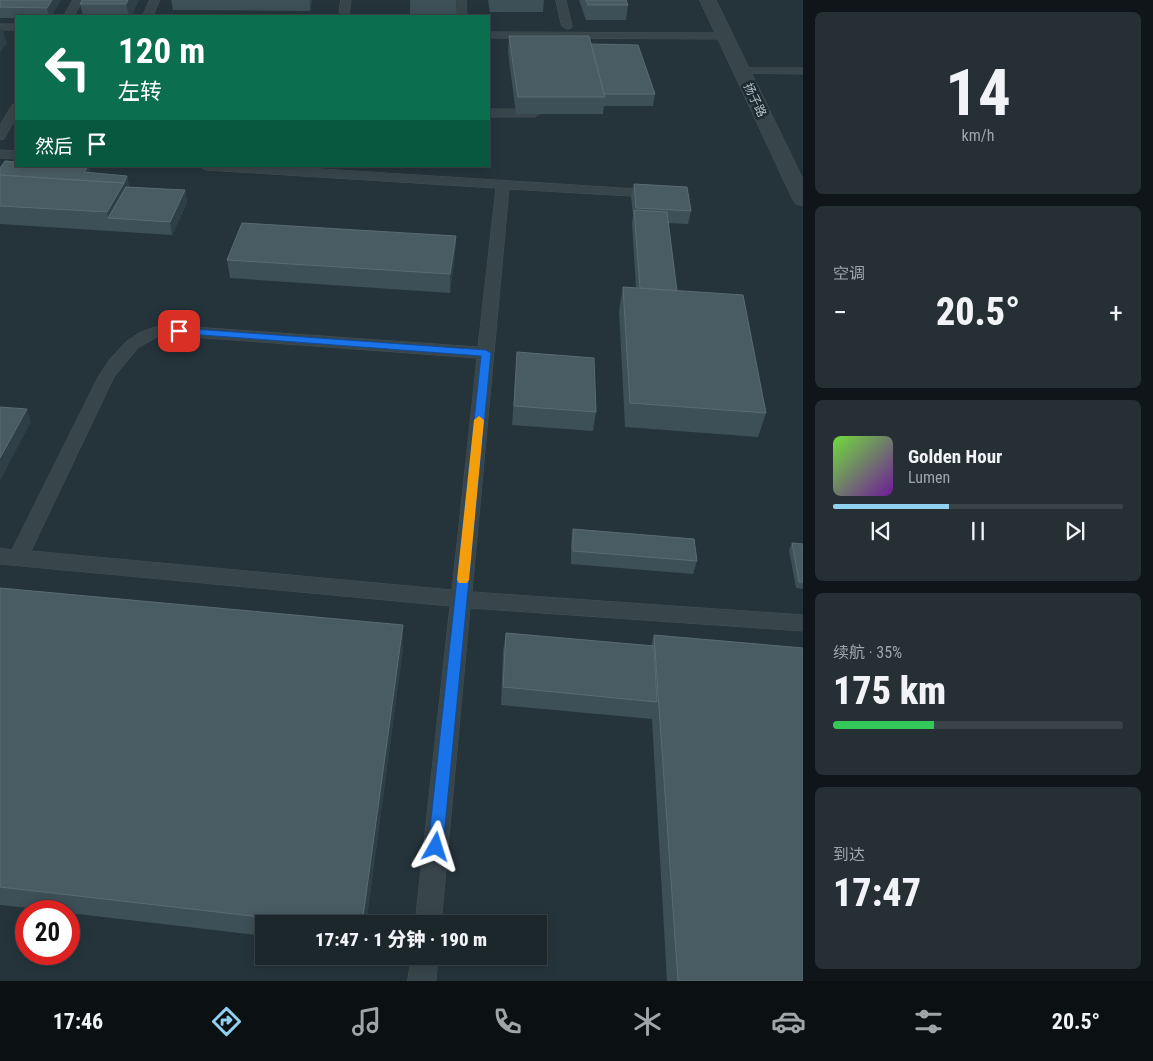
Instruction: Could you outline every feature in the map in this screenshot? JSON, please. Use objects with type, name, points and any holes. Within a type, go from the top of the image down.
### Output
[{"type":"street","name":"扬子路","points":[[708,0],[803,200]]},
{"type":"lane","points":[[70,15],[78,0]]},
{"type":"lane","points":[[148,15],[155,0]]},
{"type":"lane","points":[[344,15],[346,0]]},
{"type":"lane","points":[[461,0],[462,15]]},
{"type":"lane","points":[[561,0],[567,26]]},
{"type":"lane","points":[[0,27],[15,27]]},
{"type":"lane","points":[[490,35],[725,36]]},
{"type":"lane","points":[[742,71],[803,71]]},
{"type":"lane","points":[[0,136],[15,110]]},
{"type":"lane","points":[[490,114],[535,113]]},
{"type":"lane","points":[[0,154],[15,155]]},
{"type":"lane","points":[[222,167],[648,192]]},
{"type":"lane","points":[[429,915],[503,184]]},
{"type":"lane","points":[[486,353],[179,331],[155,332],[134,343],[117,360],[9,557],[461,599],[803,623]]},
{"type":"lane","points":[[422,981],[424,965]]},
{"type":"building","points":[[0,0],[52,0],[47,8],[0,7]]},
{"type":"building","points":[[82,0],[128,0],[126,4],[80,4]]},
{"type":"building","points":[[586,0],[626,0],[628,5],[588,5]]},
{"type":"building","points":[[509,36],[589,36],[605,97],[518,97]]},
{"type":"building","points":[[591,44],[638,45],[655,94],[604,94]]},
{"type":"building","points":[[5,161],[15,162],[15,167],[87,167],[84,172],[127,176],[124,183],[0,175],[0,168]]},
{"type":"building","points":[[0,175],[124,183],[107,212],[0,206]]},
{"type":"building","points":[[634,184],[687,187],[691,211],[636,208]]},
{"type":"building","points":[[126,187],[185,190],[170,222],[108,218]]},
{"type":"building","points":[[634,210],[667,212],[677,291],[640,288]]},
{"type":"building","points":[[242,223],[456,236],[450,274],[227,260]]},
{"type":"building","points":[[623,287],[743,295],[766,413],[630,403]]},
{"type":"building","points":[[517,352],[594,358],[596,412],[514,406]]},
{"type":"building","points":[[0,407],[27,409],[0,458]]},
{"type":"building","points":[[573,529],[694,539],[697,561],[573,551]]},
{"type":"building","points":[[792,543],[803,544],[803,582],[799,582]]},
{"type":"building","points":[[0,588],[403,625],[363,915],[255,916],[0,887]]},
{"type":"building","points":[[506,633],[654,646],[657,702],[503,687]]},
{"type":"building","points":[[654,635],[803,648],[803,981],[678,981]]},
{"type":"slow traffic","points":[[463,580],[479,420]]},
{"type":"route","points":[[179,331],[486,353],[436,847]]}]
